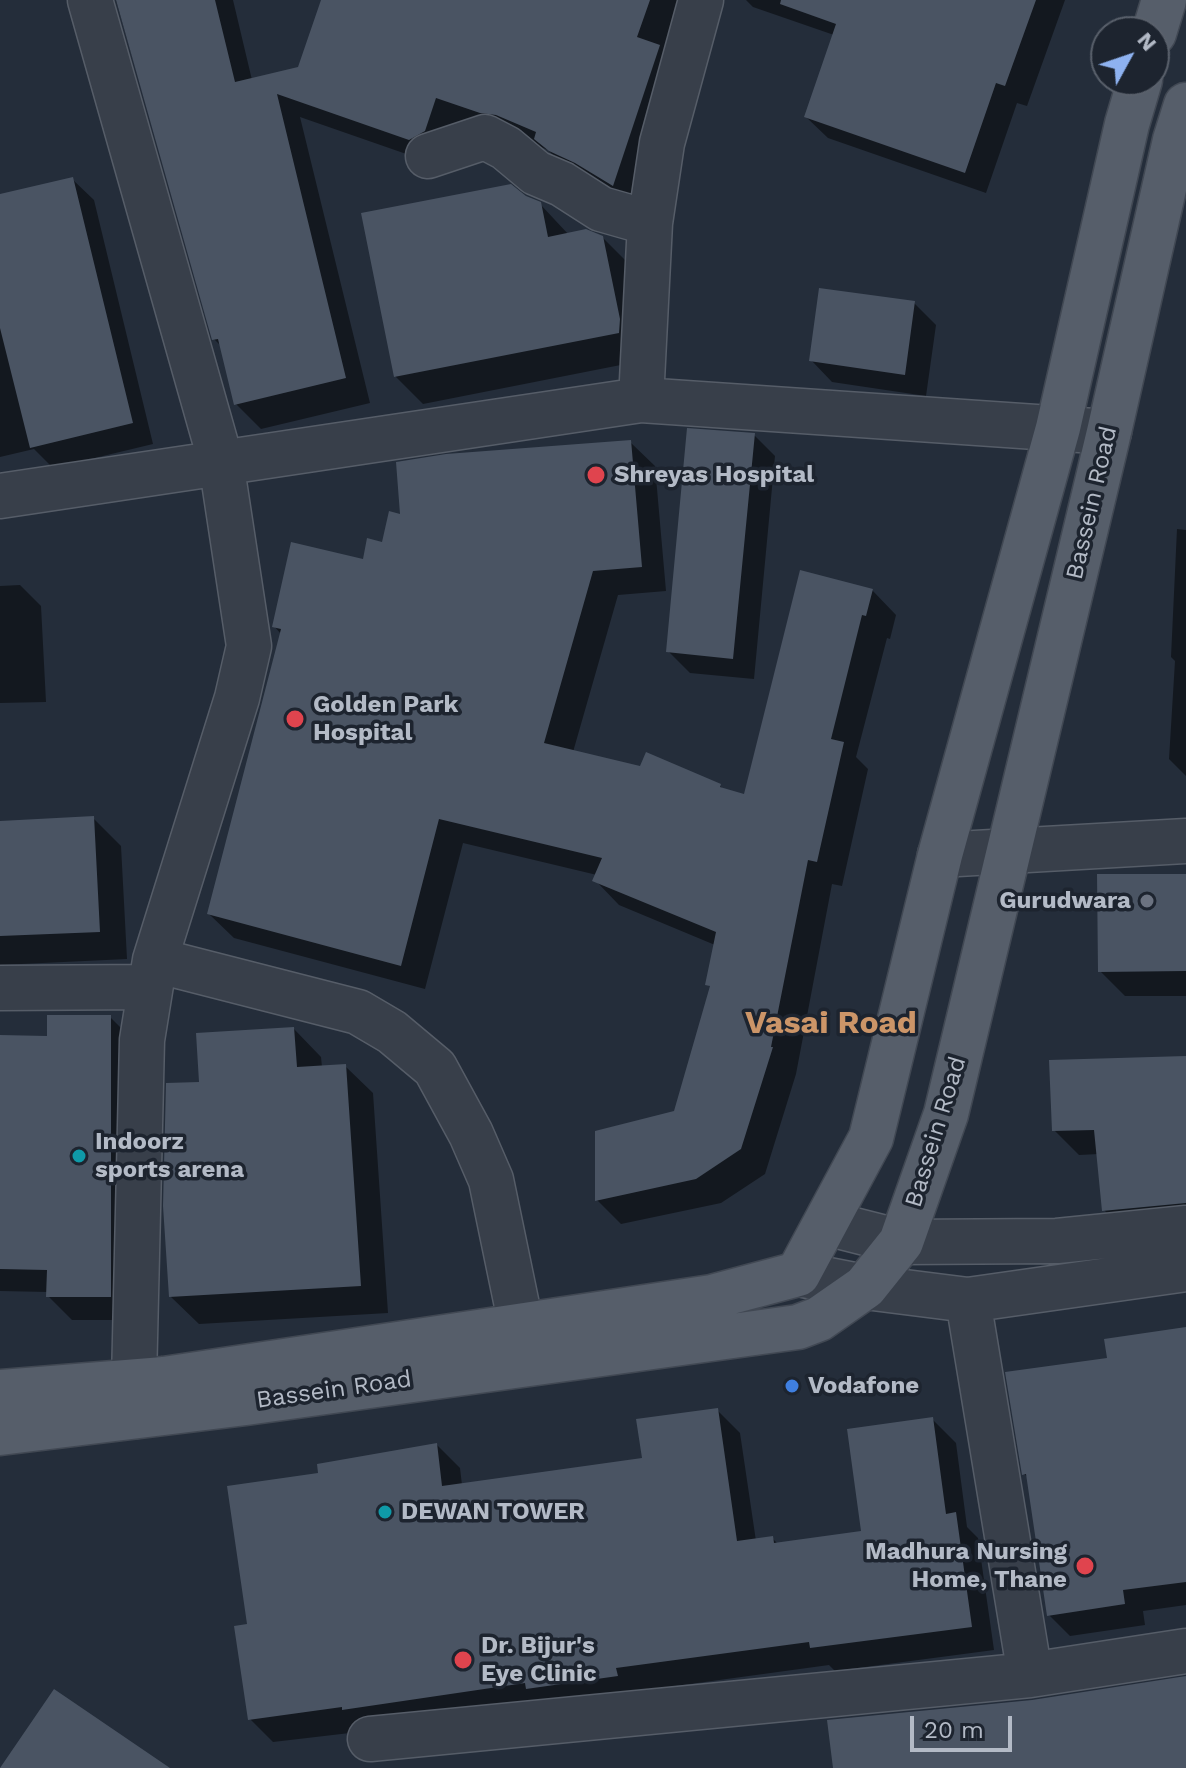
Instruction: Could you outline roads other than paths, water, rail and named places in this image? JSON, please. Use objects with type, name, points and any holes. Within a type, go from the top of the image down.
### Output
[{"type":"main road","name":"Bassein Road","points":[[0,1392],[135,1398],[164,1379],[712,1297],[798,1274],[871,1138],[940,855],[1058,428],[1135,96]]},
{"type":"main road","name":"Bassein Road","points":[[0,1433],[135,1398],[798,1327],[819,1319],[865,1287],[901,1242],[946,1114],[1182,129]]},
{"type":"street","points":[[90,0],[221,462],[249,646],[237,698],[153,974],[142,1040],[135,1398]]},
{"type":"street","points":[[641,400],[650,223],[662,143],[701,0]]},
{"type":"street","points":[[1127,124],[1182,129]]},
{"type":"street","points":[[428,156],[485,137],[506,148],[536,173],[562,184],[601,209],[650,223]]},
{"type":"street","points":[[0,496],[641,400],[1109,432]]},
{"type":"street","points":[[940,855],[1186,841]]},
{"type":"street","points":[[0,988],[153,974],[358,1012],[392,1032],[435,1068],[471,1134],[491,1180],[521,1325]]},
{"type":"street","points":[[826,1223],[901,1242],[1057,1241],[1186,1228]]},
{"type":"street","points":[[798,1274],[865,1287],[968,1300],[1186,1269]]},
{"type":"street","points":[[968,1300],[1030,1675]]},
{"type":"street","points":[[370,1739],[1030,1675],[1186,1651]]},
{"type":"place","name":"Shreyas Hospital","points":[[596,475]]},
{"type":"place","name":"Golden Park Hospital","points":[[295,719]]},
{"type":"place","name":"Gurudwara","points":[[1147,901]]},
{"type":"place","name":"Indoorz sports arena","points":[[79,1156]]},
{"type":"place","name":"Vodafone","points":[[792,1386]]},
{"type":"place","name":"DEWAN TOWER","points":[[385,1512]]},
{"type":"place","name":"Madhura Nursing Home, Thane","points":[[1085,1566]]},
{"type":"place","name":"Dr. Bijur's Eye Clinic","points":[[463,1660]]},
{"type":"district","name":"Vasai Road","points":[[831,1024]]}]
